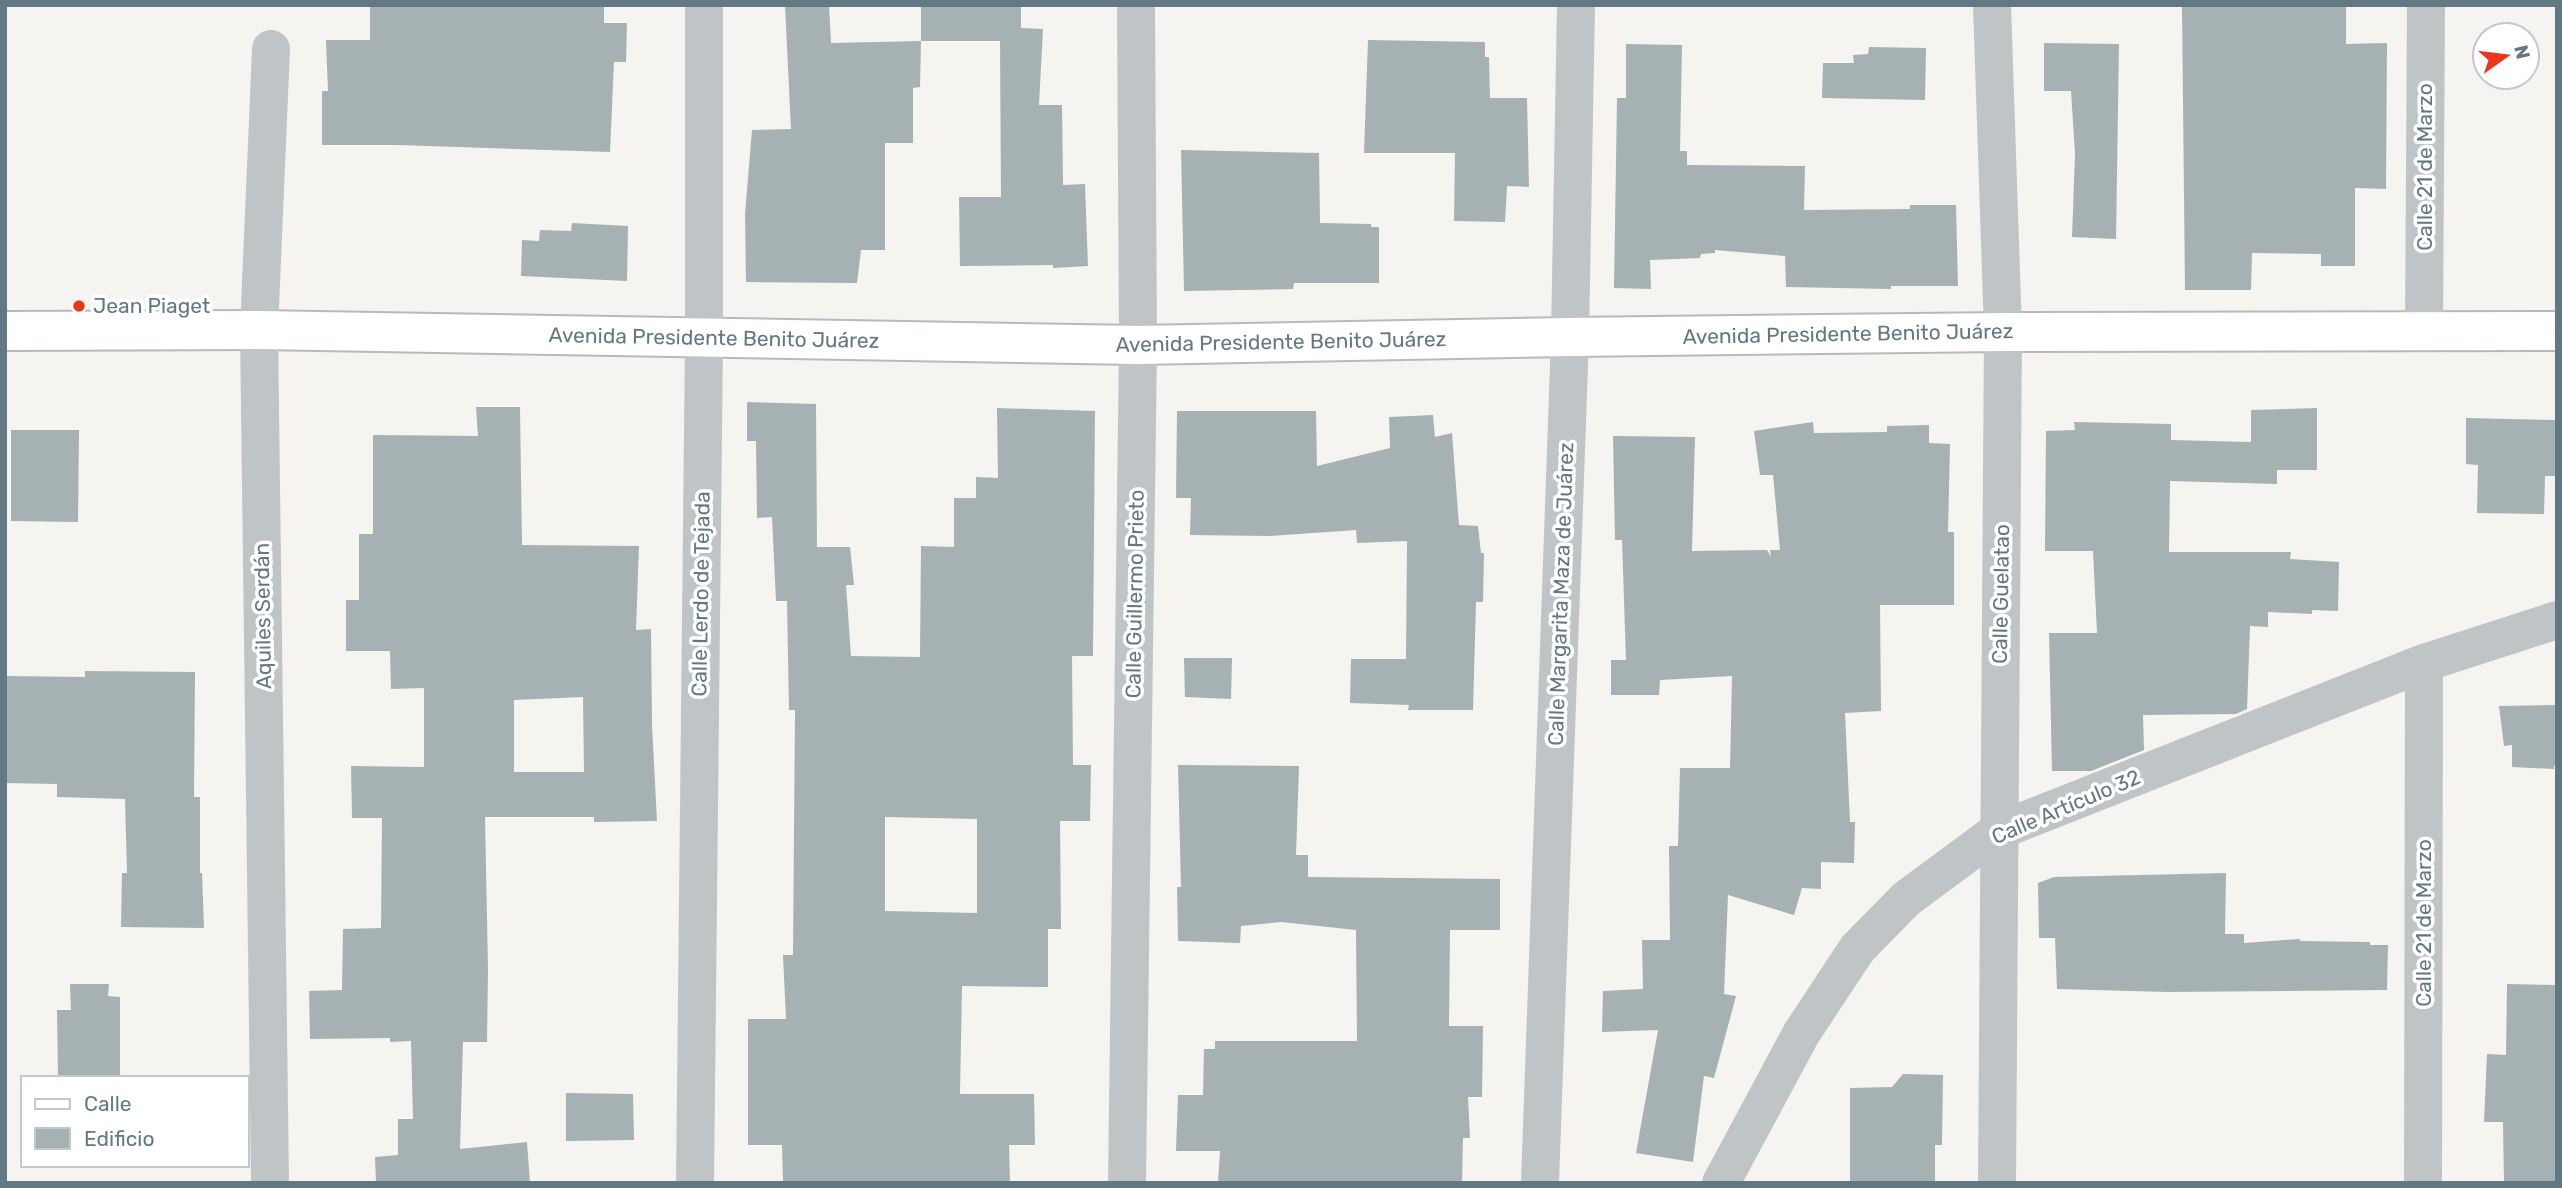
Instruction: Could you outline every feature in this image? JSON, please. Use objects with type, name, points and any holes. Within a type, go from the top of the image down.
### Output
[{"type":"street","name":"Calle Lerdo de Tejada","points":[[695,1183],[704,338],[704,5]]},
{"type":"street","name":"Calle Guillermo Prieto","points":[[1127,1183],[1138,345],[1136,5]]},
{"type":"street","name":"Calle Margarita Maza de Juárez","points":[[1540,1183],[1570,337],[1576,5]]},
{"type":"street","name":"Calle Guelatao","points":[[1992,5],[2003,332],[1997,1183]]},
{"type":"street","name":"Calle 21 de Marzo","points":[[2424,330],[2426,5]]},
{"type":"street","name":"Aquiles Serdán","points":[[270,1183],[259,330],[271,49]]},
{"type":"street","name":"Avenida Presidente Benito Juárez","points":[[5,331],[259,330],[1138,345],[2003,332],[2557,331]]},
{"type":"street","name":"Calle Artículo 32","points":[[1721,1183],[1801,1034],[1857,949],[1906,899],[1998,831],[2424,663],[2557,620]]},
{"type":"street","name":"Calle 21 de Marzo","points":[[2423,1183],[2424,663]]},
{"type":"building","points":[[370,5],[604,7],[604,23],[627,23],[626,62],[614,62],[610,152],[322,145],[322,91],[328,91],[326,40],[370,40]]},
{"type":"building","points":[[785,5],[829,5],[831,43],[921,41],[920,87],[913,88],[913,143],[885,143],[885,250],[861,250],[857,283],[746,282],[745,214],[752,130],[791,129]]},
{"type":"building","points":[[921,5],[1021,5],[1021,28],[1043,29],[1039,105],[1062,105],[1063,185],[1085,184],[1088,266],[960,266],[959,197],[1001,197],[1000,41],[921,41]]},
{"type":"building","points":[[2182,5],[2346,5],[2346,44],[2387,43],[2386,189],[2355,188],[2355,266],[2321,266],[2321,254],[2252,253],[2251,290],[2185,290]]},
{"type":"building","points":[[1368,40],[1485,42],[1485,57],[1489,57],[1490,98],[1527,98],[1529,187],[1507,186],[1505,222],[1454,221],[1455,153],[1364,153]]},
{"type":"building","points":[[2044,43],[2119,44],[2116,239],[2072,237],[2075,154],[2071,91],[2044,91]]},
{"type":"building","points":[[1626,44],[1682,45],[1680,151],[1687,151],[1687,165],[1805,166],[1804,210],[1910,209],[1910,205],[1956,205],[1958,286],[1891,286],[1891,289],[1786,287],[1785,256],[1715,250],[1715,253],[1701,254],[1700,258],[1650,260],[1651,289],[1614,288],[1617,98],[1626,98]]},
{"type":"building","points":[[1869,47],[1926,48],[1925,100],[1822,98],[1823,63],[1854,63],[1853,55],[1868,54]]},
{"type":"building","points":[[1181,150],[1319,153],[1320,223],[1371,224],[1371,227],[1379,227],[1379,283],[1294,283],[1293,289],[1184,291]]},
{"type":"building","points":[[572,223],[628,226],[627,281],[521,276],[522,240],[539,241],[540,230],[571,231]]},
{"type":"building","points":[[747,402],[816,404],[817,547],[850,547],[854,585],[846,585],[851,656],[920,657],[921,546],[954,547],[954,498],[976,498],[976,477],[998,478],[997,408],[1095,411],[1093,656],[1072,656],[1073,765],[1091,765],[1090,821],[1060,821],[1061,929],[1048,929],[1048,987],[962,986],[960,1094],[1034,1094],[1035,1145],[1009,1145],[1010,1183],[783,1183],[782,1145],[748,1145],[748,1019],[786,1019],[783,955],[793,955],[795,710],[789,710],[787,601],[776,601],[772,517],[757,518],[756,441],[747,441]],"holes":[[[885,817],[977,819],[977,913],[885,911]]]},
{"type":"building","points":[[476,407],[520,407],[522,545],[639,546],[636,630],[651,629],[657,821],[594,822],[594,817],[485,817],[487,1042],[463,1042],[460,1149],[527,1142],[530,1183],[376,1183],[375,1157],[398,1155],[398,1119],[413,1119],[411,1041],[390,1042],[390,1038],[310,1039],[309,991],[342,990],[343,929],[381,928],[382,818],[352,818],[351,766],[424,767],[424,688],[391,689],[390,651],[346,651],[346,600],[359,600],[359,534],[373,534],[373,435],[478,436]],"holes":[[[583,697],[584,772],[514,772],[514,700]]]},
{"type":"building","points":[[2317,408],[2317,470],[2277,470],[2277,484],[2170,481],[2169,552],[2291,552],[2290,559],[2339,562],[2338,611],[2312,610],[2312,614],[2268,612],[2268,627],[2250,626],[2247,709],[2236,714],[2143,715],[2144,750],[2091,771],[2052,771],[2049,633],[2097,633],[2093,551],[2045,551],[2046,431],[2075,430],[2074,422],[2171,424],[2171,440],[2251,442],[2251,410]]},
{"type":"building","points":[[1177,411],[1316,411],[1317,466],[1390,448],[1389,417],[1433,415],[1435,437],[1452,433],[1459,525],[1478,526],[1481,553],[1484,553],[1483,602],[1476,602],[1473,710],[1408,710],[1409,705],[1350,703],[1351,659],[1406,659],[1407,541],[1357,543],[1356,530],[1269,536],[1190,535],[1191,498],[1176,498]]},
{"type":"building","points":[[2466,418],[2557,420],[2557,476],[2545,476],[2544,514],[2477,513],[2478,465],[2466,464]]},
{"type":"building","points":[[1813,422],[1814,433],[1887,432],[1887,426],[1929,425],[1929,443],[1950,444],[1948,532],[1954,532],[1954,605],[1880,605],[1881,711],[1845,713],[1850,822],[1855,822],[1854,863],[1821,862],[1821,889],[1802,888],[1794,915],[1728,895],[1724,994],[1736,996],[1714,1078],[1704,1076],[1693,1162],[1636,1153],[1658,1030],[1602,1032],[1603,991],[1643,989],[1642,940],[1670,940],[1669,846],[1678,846],[1680,768],[1730,768],[1732,676],[1660,680],[1659,695],[1611,695],[1611,660],[1626,660],[1622,540],[1615,540],[1613,436],[1695,437],[1692,551],[1767,550],[1771,557],[1770,550],[1780,550],[1773,475],[1760,475],[1754,431]]},
{"type":"building","points":[[11,430],[79,430],[78,522],[11,521]]},
{"type":"building","points":[[1184,658],[1232,658],[1231,699],[1185,697]]},
{"type":"building","points":[[85,671],[195,672],[194,797],[200,797],[200,873],[204,928],[121,927],[122,873],[127,873],[125,799],[57,797],[57,784],[5,783],[5,676],[85,677]]},
{"type":"building","points":[[2557,705],[2557,766],[2554,766],[2554,769],[2512,767],[2512,745],[2504,746],[2499,706]]},
{"type":"building","points":[[1178,765],[1299,766],[1296,855],[1308,855],[1308,877],[1500,879],[1500,930],[1450,930],[1449,1026],[1483,1026],[1482,1097],[1468,1097],[1470,1138],[1463,1138],[1462,1183],[1218,1183],[1220,1151],[1176,1151],[1178,1095],[1203,1095],[1204,1049],[1215,1049],[1215,1041],[1357,1041],[1356,930],[1281,922],[1241,926],[1240,943],[1178,941],[1177,887],[1181,887]]},
{"type":"building","points":[[2226,873],[2225,934],[2244,934],[2244,943],[2300,939],[2388,945],[2387,990],[2168,992],[2057,989],[2055,938],[2039,938],[2038,883],[2054,877]]},
{"type":"building","points":[[70,984],[109,984],[108,996],[120,997],[120,1076],[58,1076],[57,1010],[71,1010]]},
{"type":"building","points":[[2507,984],[2557,985],[2557,1183],[2504,1183],[2503,1122],[2484,1122],[2487,1054],[2506,1055]]},
{"type":"building","points":[[1903,1074],[1943,1075],[1942,1145],[1935,1145],[1935,1183],[1850,1183],[1850,1088],[1892,1087]]},
{"type":"building","points":[[566,1093],[633,1094],[634,1140],[566,1141]]},
{"type":"place","name":"Jean Piaget","points":[[79,306]]}]
